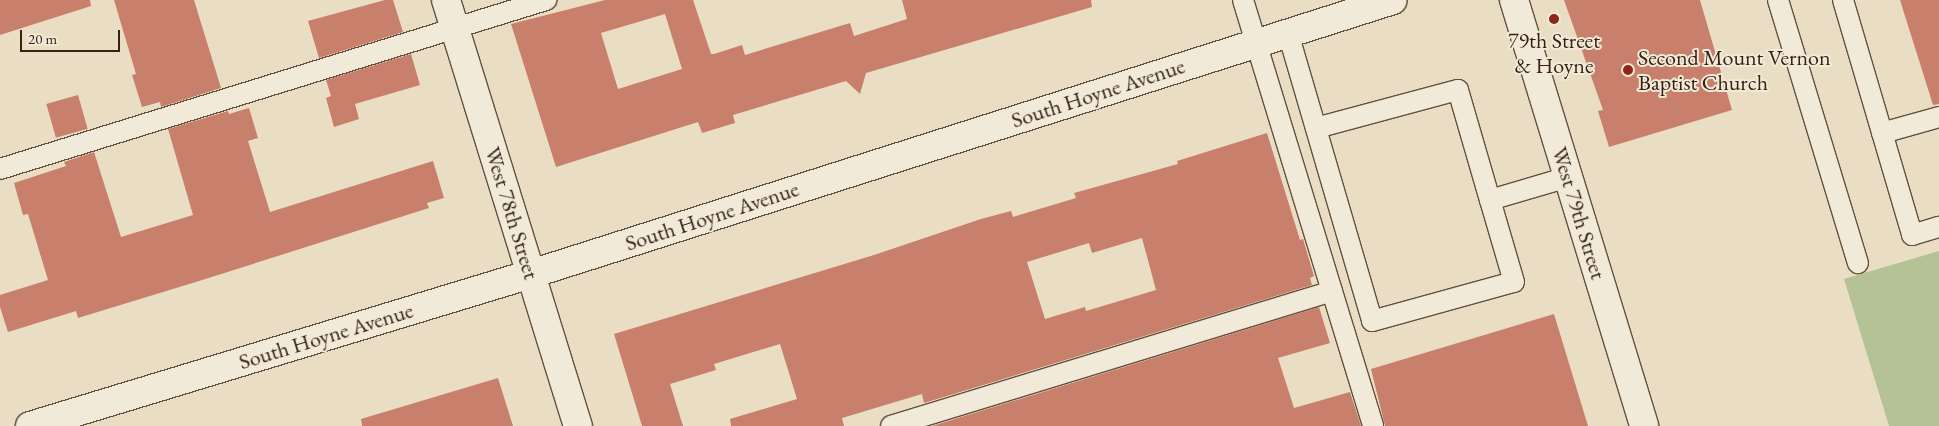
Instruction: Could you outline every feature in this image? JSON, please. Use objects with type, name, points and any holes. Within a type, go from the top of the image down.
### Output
[{"type":"street","name":"West 78th Street","points":[[446,0],[578,426]]},
{"type":"street","name":"South Hoyne Avenue","points":[[30,426],[531,274],[1393,0]]},
{"type":"street","name":"West 79th Street","points":[[1514,0],[1644,426]]},
{"type":"lane","points":[[0,169],[546,0]]},
{"type":"lane","points":[[1243,0],[1373,426]]},
{"type":"lane","points":[[1778,0],[1858,263]]},
{"type":"lane","points":[[1843,0],[1912,235],[1939,227]]},
{"type":"lane","points":[[1288,33],[1372,321],[1514,282],[1458,90],[1316,128]]},
{"type":"lane","points":[[1882,133],[1939,117]]},
{"type":"lane","points":[[1490,200],[1568,177]]},
{"type":"lane","points":[[891,426],[1332,291]]},
{"type":"green space","points":[[1939,251],[1939,426],[1889,426],[1844,279]]},
{"type":"building","points":[[0,0],[90,0],[91,6],[0,35]]},
{"type":"building","points":[[114,0],[194,0],[221,88],[161,107],[160,102],[142,107],[132,75],[136,74]]},
{"type":"building","points":[[385,0],[393,0],[403,32],[319,58],[308,21]]},
{"type":"building","points":[[605,0],[693,0],[711,54],[742,45],[745,55],[850,23],[854,36],[907,19],[902,0],[1091,0],[1092,7],[866,73],[860,94],[846,81],[733,115],[735,123],[702,133],[698,122],[556,167],[511,24]],"holes":[[[665,14],[682,69],[618,89],[601,33]]]},
{"type":"building","points":[[1564,0],[1700,0],[1732,110],[1609,147],[1598,111],[1603,110]]},
{"type":"building","points":[[1900,0],[1939,0],[1939,104],[1933,105]]},
{"type":"building","points":[[411,54],[420,85],[355,104],[359,119],[334,127],[326,98],[331,96],[326,80]]},
{"type":"building","points":[[78,95],[88,129],[56,138],[46,104]]},
{"type":"building","points":[[249,108],[258,138],[248,141],[270,212],[433,161],[444,198],[427,203],[429,208],[199,281],[78,318],[76,311],[8,332],[0,307],[0,295],[48,280],[28,214],[23,215],[14,183],[66,166],[64,162],[94,152],[121,237],[193,215],[168,129],[228,111],[229,114]]},
{"type":"building","points":[[1267,133],[1300,240],[1303,239],[1314,276],[1310,278],[1312,285],[924,403],[922,394],[842,418],[844,426],[731,426],[730,419],[797,399],[780,344],[714,364],[716,370],[670,384],[683,426],[642,426],[614,334],[874,255],[981,219],[1011,211],[1013,217],[1076,198],[1074,193],[1178,164],[1177,161]],"holes":[[[1142,238],[1156,290],[1086,311],[1085,307],[1045,319],[1027,262],[1089,243],[1092,253]]]},
{"type":"building","points":[[1319,307],[1330,343],[1278,358],[1294,408],[1350,392],[1361,426],[932,426]]},
{"type":"building","points":[[1554,314],[1588,426],[1385,426],[1371,369]]},
{"type":"building","points":[[498,378],[513,426],[362,426],[361,419]]},
{"type":"place","name":"79th Street & Hoyne","points":[[1554,19]]},
{"type":"place","name":"Second Mount Vernon Baptist Church","points":[[1628,70]]}]
